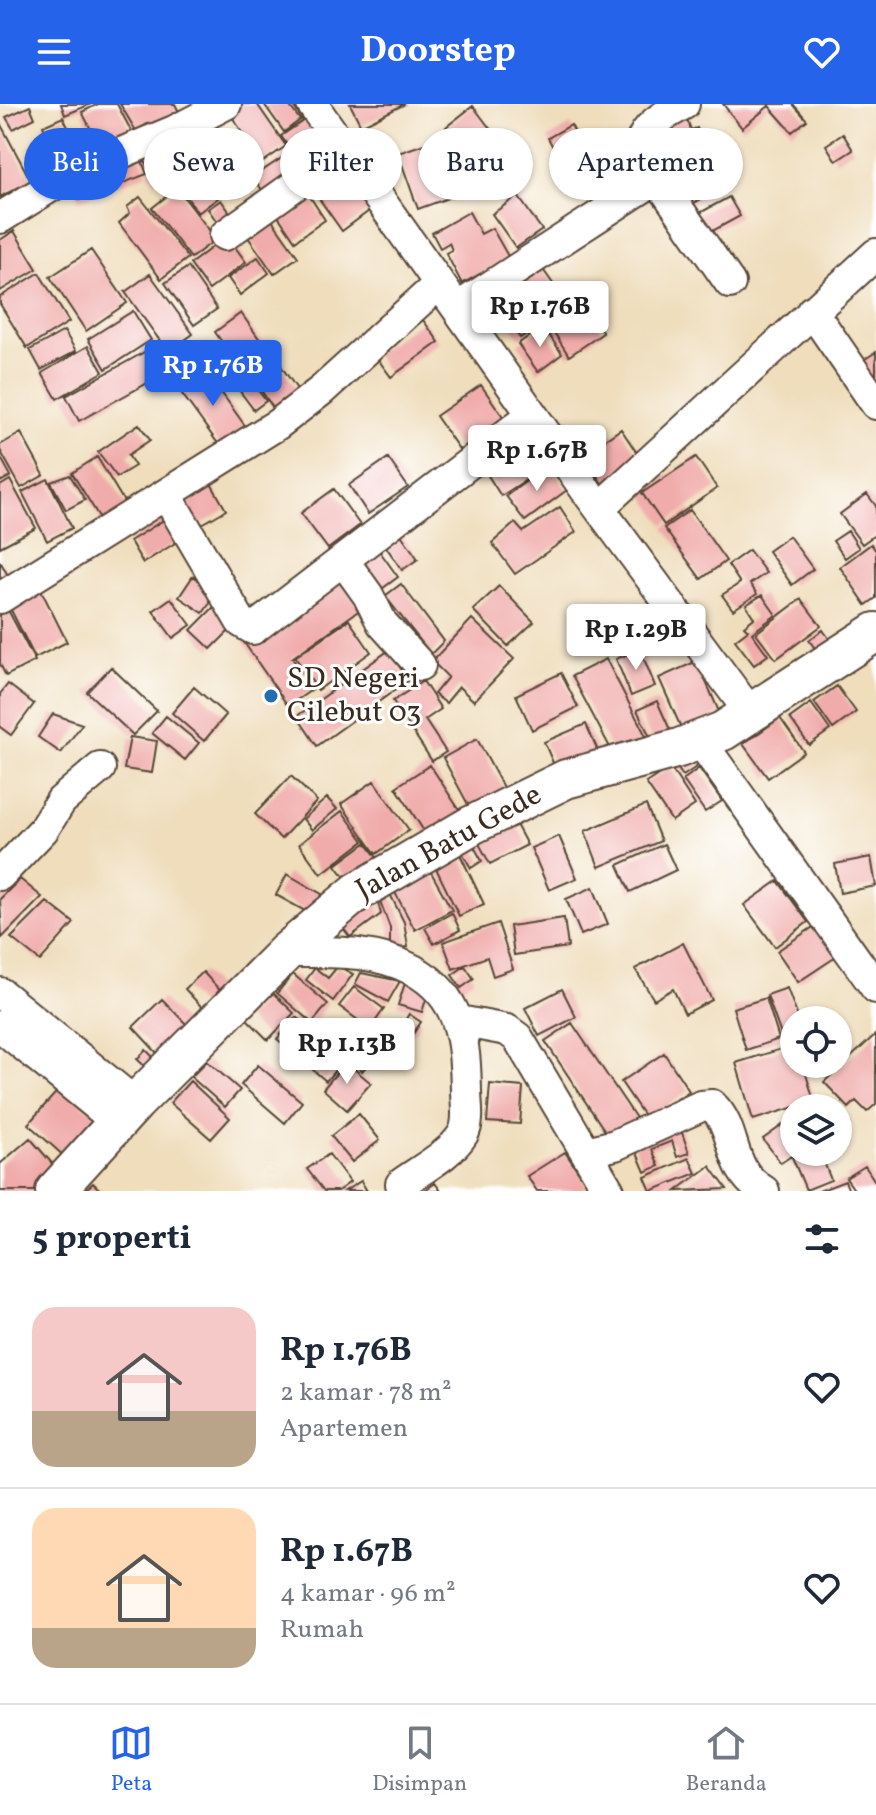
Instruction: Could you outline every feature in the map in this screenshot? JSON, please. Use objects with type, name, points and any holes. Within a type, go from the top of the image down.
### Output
[{"type":"street","points":[[0,218],[71,174],[197,120],[226,104]]},
{"type":"street","points":[[312,104],[330,128]]},
{"type":"street","points":[[651,128],[684,104]]},
{"type":"street","points":[[225,235],[280,196]]},
{"type":"street","points":[[381,200],[532,415],[751,714]]},
{"type":"street","points":[[457,308],[621,200]]},
{"type":"street","points":[[672,200],[730,283]]},
{"type":"street","points":[[599,508],[876,254]]},
{"type":"street","points":[[0,598],[167,496],[311,398],[439,284]]},
{"type":"street","points":[[812,311],[876,404]]},
{"type":"street","points":[[167,496],[241,622],[250,630],[532,415]]},
{"type":"street","points":[[343,560],[368,595],[382,623],[420,665]]},
{"type":"street","name":"Jalan Batu Gede","points":[[55,1191],[126,1113],[286,952],[357,892],[472,825],[566,779],[701,742],[751,714],[876,632]]},
{"type":"street","points":[[701,742],[876,988]]},
{"type":"street","points":[[0,875],[43,830],[61,801],[100,768]]},
{"type":"street","points":[[286,952],[346,952],[395,962],[432,983],[448,999],[459,1021],[466,1054],[465,1130],[456,1142],[401,1184]]},
{"type":"street","points":[[0,993],[126,1113]]},
{"type":"street","points":[[459,1021],[507,1030],[518,1038],[609,1191]]},
{"type":"street","points":[[0,1026],[126,1113]]},
{"type":"street","points":[[586,1152],[615,1145],[701,1106],[712,1105],[722,1115],[742,1171],[764,1191]]},
{"type":"building","points":[[61,104],[91,104],[65,115]]},
{"type":"building","points":[[98,104],[117,104],[135,138],[128,142],[128,128],[90,128],[82,112]]},
{"type":"building","points":[[120,104],[175,104],[182,118],[160,128],[152,128],[149,123],[136,131]]},
{"type":"building","points":[[239,104],[257,104],[280,137],[280,150],[264,161],[264,128],[240,128],[228,111]]},
{"type":"building","points":[[264,104],[288,104],[300,120],[289,128],[281,128]]},
{"type":"building","points":[[292,104],[309,104],[315,128],[293,128],[303,121]]},
{"type":"building","points":[[350,104],[405,104],[361,126]]},
{"type":"building","points":[[723,104],[793,104],[807,120],[792,132],[769,106],[742,128]]},
{"type":"building","points":[[30,106],[35,118],[13,129],[6,117]]},
{"type":"building","points":[[473,106],[490,128],[447,128]]},
{"type":"building","points":[[686,116],[690,128],[658,128]]},
{"type":"building","points":[[63,117],[68,128],[44,128]]},
{"type":"building","points":[[0,123],[24,168],[24,185],[0,197]]},
{"type":"building","points":[[843,134],[853,150],[836,161],[826,145]]},
{"type":"building","points":[[418,146],[418,200],[443,200],[418,209],[402,164],[402,152]]},
{"type":"building","points":[[138,151],[144,175],[128,181],[128,155]]},
{"type":"building","points":[[280,159],[280,188],[267,197],[264,193],[264,170]]},
{"type":"building","points":[[140,197],[188,258],[161,279],[119,223],[130,213],[127,207]]},
{"type":"building","points":[[162,200],[186,200],[216,239],[191,258],[152,208]]},
{"type":"building","points":[[189,200],[215,200],[198,213]]},
{"type":"building","points":[[221,200],[236,221],[223,230],[208,209]]},
{"type":"building","points":[[289,200],[312,200],[325,220],[295,241],[274,210]]},
{"type":"building","points":[[320,200],[361,200],[369,211],[342,231]]},
{"type":"building","points":[[512,200],[521,200],[542,230],[516,248],[492,214]]},
{"type":"building","points":[[678,200],[700,200],[683,209]]},
{"type":"building","points":[[724,200],[731,200],[740,216],[709,233],[698,214]]},
{"type":"building","points":[[469,212],[481,234],[492,228],[509,258],[462,284],[446,253],[452,250],[449,243],[440,248],[432,233]]},
{"type":"building","points":[[267,213],[298,257],[274,274],[243,230]]},
{"type":"building","points":[[14,231],[37,269],[0,291],[0,240]]},
{"type":"building","points":[[227,236],[246,262],[209,290],[190,264]]},
{"type":"building","points":[[91,250],[127,303],[86,331],[50,277]]},
{"type":"building","points":[[258,257],[269,273],[240,295],[228,278]]},
{"type":"building","points":[[537,261],[568,305],[520,338],[503,314],[526,297],[513,279]]},
{"type":"building","points":[[188,267],[217,309],[194,325],[165,283]]},
{"type":"building","points":[[39,273],[69,322],[27,348],[0,304],[0,297]]},
{"type":"building","points":[[150,274],[193,334],[168,352],[125,292]]},
{"type":"building","points":[[584,304],[603,333],[569,356],[550,326]]},
{"type":"building","points":[[133,311],[151,340],[106,369],[88,339]]},
{"type":"building","points":[[241,313],[270,354],[243,372],[215,332]]},
{"type":"building","points":[[423,320],[439,342],[391,377],[374,354]]},
{"type":"building","points":[[543,326],[562,354],[538,372],[518,344]]},
{"type":"building","points":[[64,331],[76,351],[41,370],[30,350]]},
{"type":"building","points":[[88,346],[103,372],[57,399],[42,373]]},
{"type":"building","points":[[155,346],[169,371],[79,421],[66,396]]},
{"type":"building","points":[[876,352],[876,390],[859,363]]},
{"type":"building","points":[[199,361],[253,437],[227,456],[172,380]]},
{"type":"building","points":[[279,363],[303,398],[278,415],[254,380]]},
{"type":"building","points":[[248,377],[266,401],[254,410],[236,386]]},
{"type":"building","points":[[481,385],[506,421],[461,452],[436,416]]},
{"type":"building","points":[[139,424],[150,440],[128,455],[135,466],[117,477],[98,452]]},
{"type":"building","points":[[621,429],[641,459],[603,485],[583,455]]},
{"type":"building","points":[[21,433],[44,475],[21,488],[0,445]]},
{"type":"building","points":[[532,433],[552,463],[501,496],[482,466]]},
{"type":"building","points":[[0,456],[11,476],[0,482]]},
{"type":"building","points":[[97,457],[129,510],[104,525],[72,473]]},
{"type":"building","points":[[696,457],[717,488],[664,525],[642,493]]},
{"type":"building","points":[[388,458],[408,487],[368,514],[349,485]]},
{"type":"building","points":[[549,465],[567,490],[525,521],[506,496]]},
{"type":"building","points":[[70,475],[85,500],[66,510],[51,482]]},
{"type":"building","points":[[48,479],[72,528],[47,541],[22,492]]},
{"type":"building","points":[[10,480],[36,528],[0,547],[0,486]]},
{"type":"building","points":[[209,480],[226,510],[197,527],[179,496]]},
{"type":"building","points":[[334,489],[360,525],[328,549],[301,513]]},
{"type":"building","points":[[867,494],[876,506],[876,534],[862,544],[840,514]]},
{"type":"building","points":[[560,507],[576,532],[515,574],[492,543],[515,523],[523,532]]},
{"type":"building","points":[[690,510],[726,561],[701,579],[664,528]]},
{"type":"building","points":[[167,518],[180,540],[143,563],[130,541]]},
{"type":"building","points":[[395,526],[418,559],[402,570],[380,538]]},
{"type":"building","points":[[848,531],[859,548],[845,558],[833,541]]},
{"type":"building","points":[[789,536],[813,569],[792,585],[768,551]]},
{"type":"building","points":[[373,542],[398,577],[379,591],[355,556]]},
{"type":"building","points":[[871,544],[876,551],[876,598],[866,605],[840,567]]},
{"type":"building","points":[[749,550],[766,573],[750,584],[757,594],[733,610],[722,595],[740,583],[728,565]]},
{"type":"building","points":[[0,561],[12,583],[0,590]]},
{"type":"building","points":[[336,574],[361,609],[292,658],[313,689],[288,706],[243,641]]},
{"type":"building","points":[[193,576],[217,593],[203,613],[179,597]]},
{"type":"building","points":[[38,584],[67,642],[35,658],[6,600]]},
{"type":"building","points":[[401,584],[444,641],[431,654],[385,596]]},
{"type":"building","points":[[499,586],[534,622],[508,646],[473,610]]},
{"type":"building","points":[[762,595],[776,615],[752,633],[768,655],[754,665],[735,640],[748,630],[744,626],[754,618],[746,605]]},
{"type":"building","points":[[171,598],[191,625],[173,638],[153,611]]},
{"type":"building","points":[[801,599],[821,626],[776,659],[756,633]]},
{"type":"building","points":[[215,606],[234,626],[211,649],[191,630]]},
{"type":"building","points":[[7,608],[35,661],[6,676],[0,664],[0,612]]},
{"type":"building","points":[[472,619],[514,659],[474,701],[459,687],[446,703],[434,694],[448,677],[432,661]]},
{"type":"building","points":[[349,620],[371,652],[318,690],[295,657]]},
{"type":"building","points":[[823,630],[838,651],[824,661],[809,640]]},
{"type":"building","points":[[640,649],[655,686],[631,696],[616,659]]},
{"type":"building","points":[[388,651],[409,680],[317,746],[297,716]]},
{"type":"building","points":[[606,659],[647,738],[614,755],[572,676]]},
{"type":"building","points":[[697,661],[720,714],[682,730],[659,678]]},
{"type":"building","points":[[111,667],[157,711],[133,735],[87,692]]},
{"type":"building","points":[[561,673],[578,707],[532,730],[516,695]]},
{"type":"building","points":[[423,681],[441,709],[425,720],[446,752],[432,761],[393,701]]},
{"type":"building","points":[[8,684],[34,704],[11,735],[0,727],[0,694]]},
{"type":"building","points":[[837,686],[856,712],[833,729],[814,702]]},
{"type":"building","points":[[194,687],[226,715],[204,741],[172,713]]},
{"type":"building","points":[[657,701],[671,732],[652,741],[637,710]]},
{"type":"building","points":[[811,703],[830,730],[809,745],[790,718]]},
{"type":"building","points":[[53,714],[82,724],[61,753],[38,737]]},
{"type":"building","points":[[166,716],[199,743],[185,760],[152,733]]},
{"type":"building","points":[[780,718],[804,752],[768,778],[743,744]]},
{"type":"building","points":[[586,724],[599,753],[557,772],[544,742]]},
{"type":"building","points":[[130,737],[157,741],[152,773],[124,769]]},
{"type":"building","points":[[477,739],[505,791],[471,810],[443,758]]},
{"type":"building","points":[[688,750],[699,765],[683,776],[672,761]]},
{"type":"building","points":[[430,765],[462,814],[427,836],[396,787]]},
{"type":"building","points":[[670,767],[695,805],[672,821],[646,783]]},
{"type":"building","points":[[699,768],[722,801],[705,812],[683,780]]},
{"type":"building","points":[[291,776],[317,801],[281,839],[255,814]]},
{"type":"building","points":[[374,781],[409,830],[376,854],[341,804]]},
{"type":"building","points":[[327,798],[337,809],[312,830],[303,819]]},
{"type":"building","points":[[646,805],[661,841],[599,867],[585,831]]},
{"type":"building","points":[[342,811],[364,841],[321,874],[299,844]]},
{"type":"building","points":[[513,819],[527,845],[490,864],[476,838]]},
{"type":"building","points":[[559,836],[577,878],[549,890],[531,848]]},
{"type":"building","points":[[471,841],[482,861],[471,868],[459,847]]},
{"type":"building","points":[[366,843],[378,859],[348,881],[336,865]]},
{"type":"building","points":[[664,844],[676,870],[630,892],[618,865]]},
{"type":"building","points":[[458,850],[484,904],[459,916],[433,862]]},
{"type":"building","points":[[871,857],[876,886],[840,893],[835,864]]},
{"type":"building","points":[[427,865],[452,910],[415,930],[391,885]]},
{"type":"building","points":[[287,874],[325,896],[314,916],[276,895]]},
{"type":"building","points":[[20,879],[42,897],[2,938],[0,899]]},
{"type":"building","points":[[778,881],[808,922],[775,947],[744,905]]},
{"type":"building","points":[[385,884],[404,922],[408,947],[390,949],[390,928],[376,890]]},
{"type":"building","points":[[593,887],[608,924],[581,935],[566,899]]},
{"type":"building","points":[[375,891],[381,914],[350,937],[337,920]]},
{"type":"building","points":[[47,902],[74,923],[40,961],[11,938]]},
{"type":"building","points":[[452,913],[460,930],[434,944],[425,928]]},
{"type":"building","points":[[564,918],[568,947],[514,955],[510,926]]},
{"type":"building","points":[[821,922],[842,953],[798,982],[777,951]]},
{"type":"building","points":[[498,923],[513,969],[493,976],[487,957],[453,969],[443,942]]},
{"type":"building","points":[[683,943],[712,1000],[685,1014],[673,989],[654,1000],[635,969]]},
{"type":"building","points":[[338,966],[353,974],[333,1001],[306,980],[315,968],[328,978]]},
{"type":"building","points":[[465,966],[474,979],[461,988],[452,975]]},
{"type":"building","points":[[203,972],[226,997],[208,1014],[185,989]]},
{"type":"building","points":[[361,973],[400,981],[388,1002],[355,984]]},
{"type":"building","points":[[293,974],[328,1004],[312,1023],[277,993]]},
{"type":"building","points":[[405,983],[429,990],[422,1012],[398,1005]]},
{"type":"building","points":[[354,987],[384,1009],[370,1029],[339,1006]]},
{"type":"building","points":[[787,988],[794,1006],[780,1006],[780,1032],[767,995]]},
{"type":"building","points":[[562,989],[576,1017],[539,1036],[525,1008]]},
{"type":"building","points":[[271,991],[294,1013],[268,1040],[246,1018]]},
{"type":"building","points":[[766,998],[779,1039],[746,1050],[733,1008]]},
{"type":"building","points":[[162,999],[187,1025],[157,1053],[133,1027]]},
{"type":"building","points":[[409,1014],[421,1022],[413,1034],[401,1027]]},
{"type":"building","points":[[296,1017],[345,1059],[326,1081],[277,1039]]},
{"type":"building","points":[[572,1023],[640,1124],[613,1143],[545,1041]]},
{"type":"building","points":[[347,1031],[375,1056],[362,1071],[334,1046]]},
{"type":"building","points":[[876,1034],[876,1104],[867,1112],[856,1101],[852,1105],[852,1094],[836,1094],[824,1082],[828,1078],[852,1078],[852,1056]]},
{"type":"building","points":[[780,1049],[780,1078],[807,1078],[812,1094],[780,1094],[780,1112],[753,1120],[736,1063]]},
{"type":"building","points":[[146,1050],[161,1065],[153,1074],[137,1059]]},
{"type":"building","points":[[664,1053],[689,1091],[647,1120],[621,1082]]},
{"type":"building","points":[[207,1061],[240,1090],[225,1107],[191,1077]]},
{"type":"building","points":[[346,1062],[371,1083],[347,1110],[323,1089]]},
{"type":"building","points":[[258,1065],[302,1102],[285,1123],[241,1085]]},
{"type":"building","points":[[190,1081],[230,1118],[211,1139],[170,1103]]},
{"type":"building","points":[[490,1084],[523,1087],[520,1124],[487,1122]]},
{"type":"building","points":[[62,1086],[99,1119],[65,1157],[28,1124]]},
{"type":"building","points":[[359,1114],[380,1140],[352,1162],[331,1136]]},
{"type":"building","points":[[680,1127],[689,1153],[677,1157],[672,1141],[652,1149],[659,1166],[645,1172],[634,1146]]},
{"type":"building","points":[[780,1127],[780,1162],[763,1139]]},
{"type":"building","points":[[30,1138],[63,1176],[46,1191],[0,1191],[0,1164]]},
{"type":"building","points":[[565,1152],[588,1186],[580,1191],[537,1191],[527,1176]]},
{"type":"building","points":[[329,1154],[350,1182],[338,1191],[324,1191],[307,1169]]},
{"type":"building","points":[[689,1158],[696,1173],[651,1191],[645,1177]]},
{"type":"building","points":[[710,1166],[727,1189],[676,1191]]},
{"type":"building","points":[[796,1166],[826,1166],[831,1180],[806,1190]]},
{"type":"building","points":[[865,1166],[876,1183],[876,1191],[855,1191],[846,1178]]},
{"type":"building","points":[[361,1181],[367,1191],[345,1191]]},
{"type":"building","points":[[845,1181],[849,1191],[819,1191]]},
{"type":"building","points":[[93,1183],[101,1191],[84,1191]]},
{"type":"building","points":[[435,1183],[441,1191],[424,1191]]},
{"type":"place","name":"SD Negeri Cilebut 03","points":[[271,696]]}]
